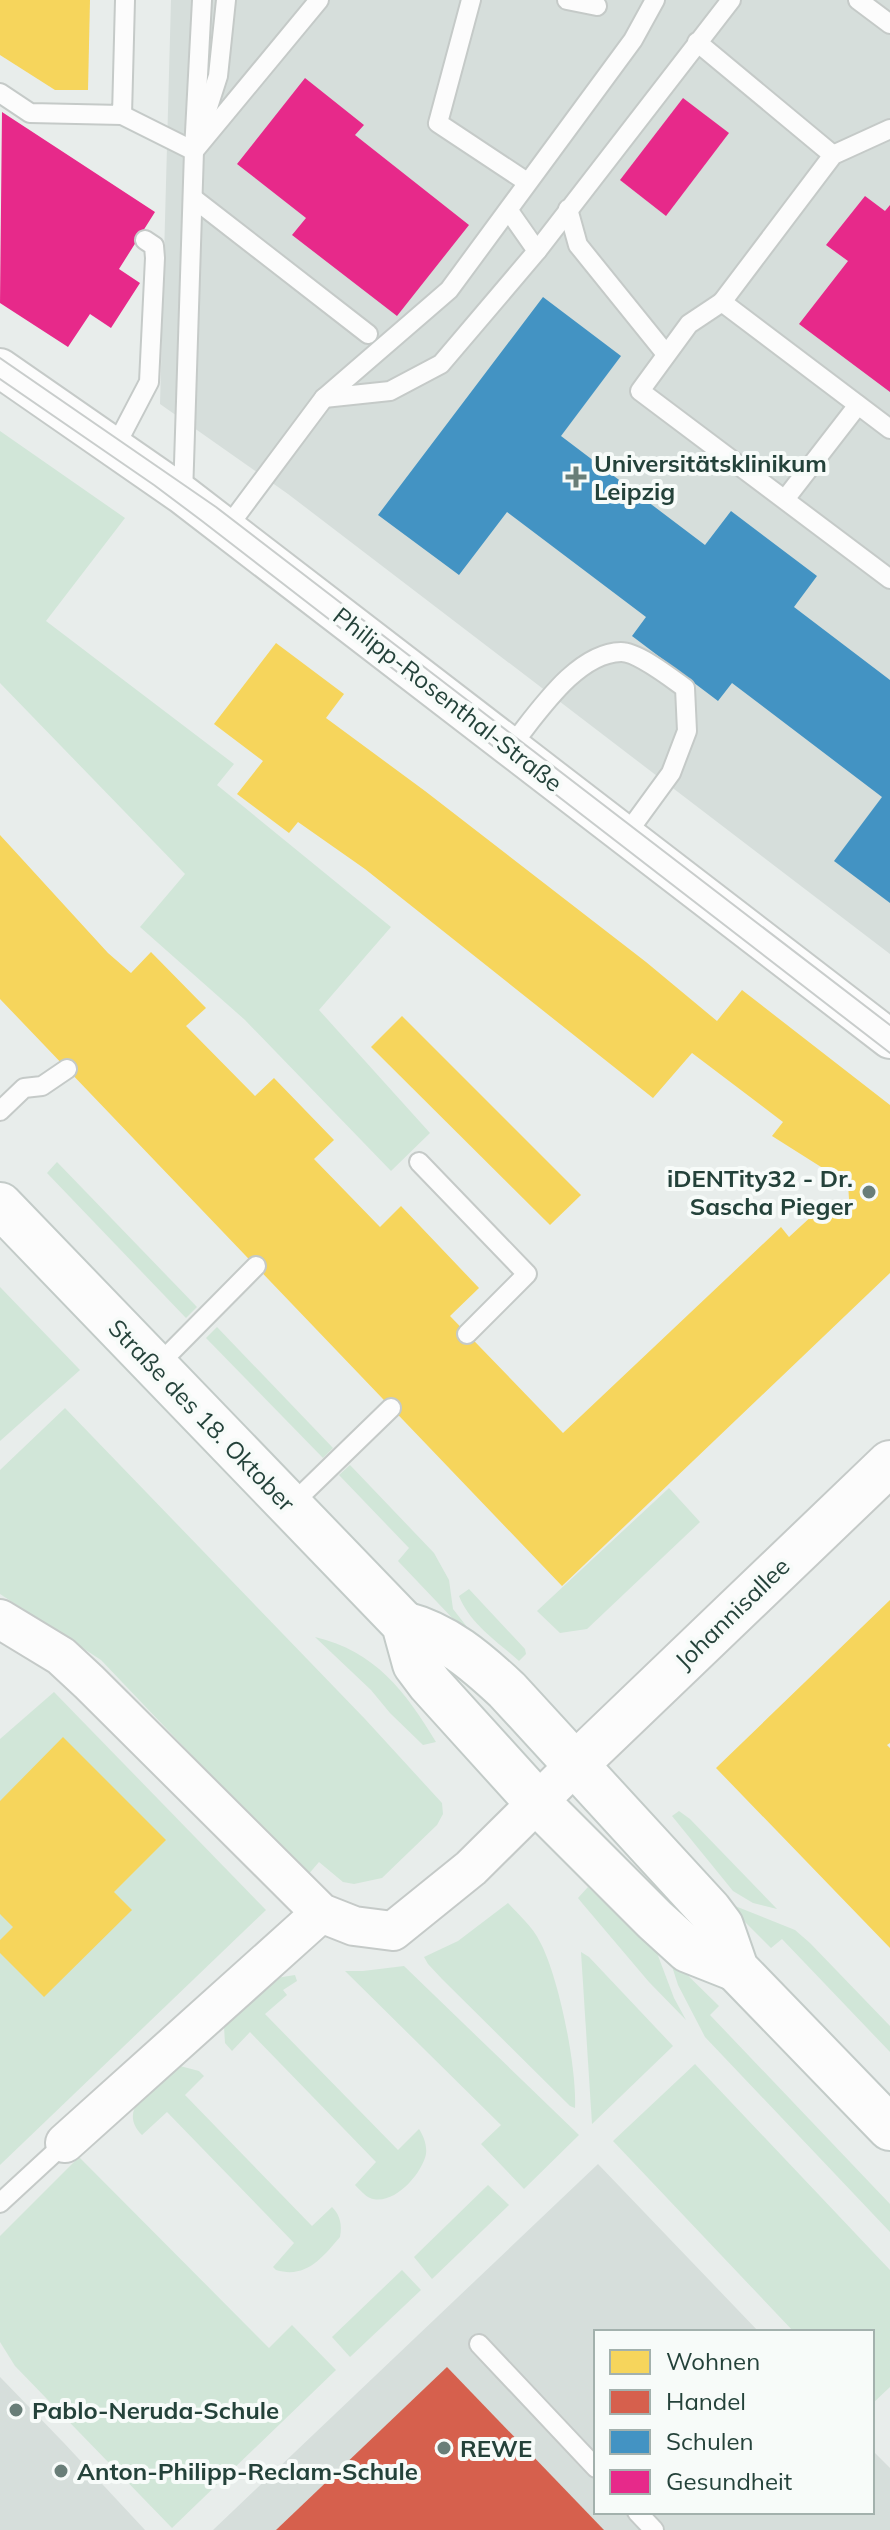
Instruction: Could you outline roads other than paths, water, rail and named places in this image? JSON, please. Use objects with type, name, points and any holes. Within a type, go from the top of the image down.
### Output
[{"type":"main road","name":"Straße des 18. Oktober","points":[[0,1205],[404,1624],[415,1664],[537,1802],[607,1874],[688,1950],[736,1969],[890,2128]]},
{"type":"main road","name":"Johannisallee","points":[[575,1765],[890,1463]]},
{"type":"main road","name":"Straße des 18. Oktober","points":[[404,1624],[445,1639],[477,1662],[507,1690],[709,1910],[721,1926],[736,1969]]},
{"type":"street","name":"Philipp-Rosenthal-Straße","points":[[0,368],[227,528],[890,1039]]},
{"type":"street","points":[[0,1619],[61,1656],[321,1913],[354,1926],[393,1931],[471,1868],[575,1765]]},
{"type":"street","points":[[65,2143],[321,1913]]},
{"type":"lane","points":[[122,115],[125,0]]},
{"type":"lane","points":[[183,495],[202,0]]},
{"type":"lane","points":[[194,151],[218,76],[226,0]]},
{"type":"lane","points":[[194,151],[319,0]]},
{"type":"lane","points":[[471,0],[438,123],[527,182]]},
{"type":"lane","points":[[567,0],[597,6]]},
{"type":"lane","points":[[227,528],[324,398],[449,290],[633,40],[655,0]]},
{"type":"lane","points":[[324,398],[390,391],[441,364],[537,251],[731,0]]},
{"type":"lane","points":[[858,0],[890,24]]},
{"type":"lane","points":[[697,42],[833,155]]},
{"type":"lane","points":[[0,93],[30,113],[122,115],[194,151]]},
{"type":"lane","points":[[890,129],[833,155],[722,302],[689,324],[640,391],[890,579]]},
{"type":"lane","points":[[193,198],[368,334]]},
{"type":"lane","points":[[568,209],[578,245],[666,354]]},
{"type":"lane","points":[[509,211],[537,251]]},
{"type":"lane","points":[[115,447],[149,382],[155,258],[154,246],[145,240]]},
{"type":"lane","points":[[722,302],[890,429]]},
{"type":"lane","points":[[786,498],[858,405]]},
{"type":"lane","points":[[510,747],[554,691],[587,662],[622,652],[656,666],[685,688],[687,731],[671,773],[625,836]]},
{"type":"lane","points":[[0,1111],[24,1088],[42,1086],[67,1069]]},
{"type":"lane","points":[[419,1162],[527,1274],[467,1334]]},
{"type":"lane","points":[[156,1367],[256,1266]]},
{"type":"lane","points":[[290,1506],[391,1408]]},
{"type":"lane","points":[[0,2203],[65,2143]]},
{"type":"lane","points":[[479,2344],[594,2466]]},
{"type":"lane","points":[[639,2514],[654,2530]]},
{"type":"tram line","points":[[0,358],[216,507],[890,1025]]},
{"type":"tram line","points":[[0,379],[202,521],[890,1053]]},
{"type":"place","name":"Universitätsklinikum Leipzig","points":[[576,477]]},
{"type":"place","name":"iDENTity32 - Dr. Sascha Pieger","points":[[869,1192]]},
{"type":"place","name":"Pablo-Neruda-Schule","points":[[16,2410]]},
{"type":"place","name":"REWE","points":[[444,2448]]},
{"type":"place","name":"Anton-Philipp-Reclam-Schule","points":[[61,2471]]}]
